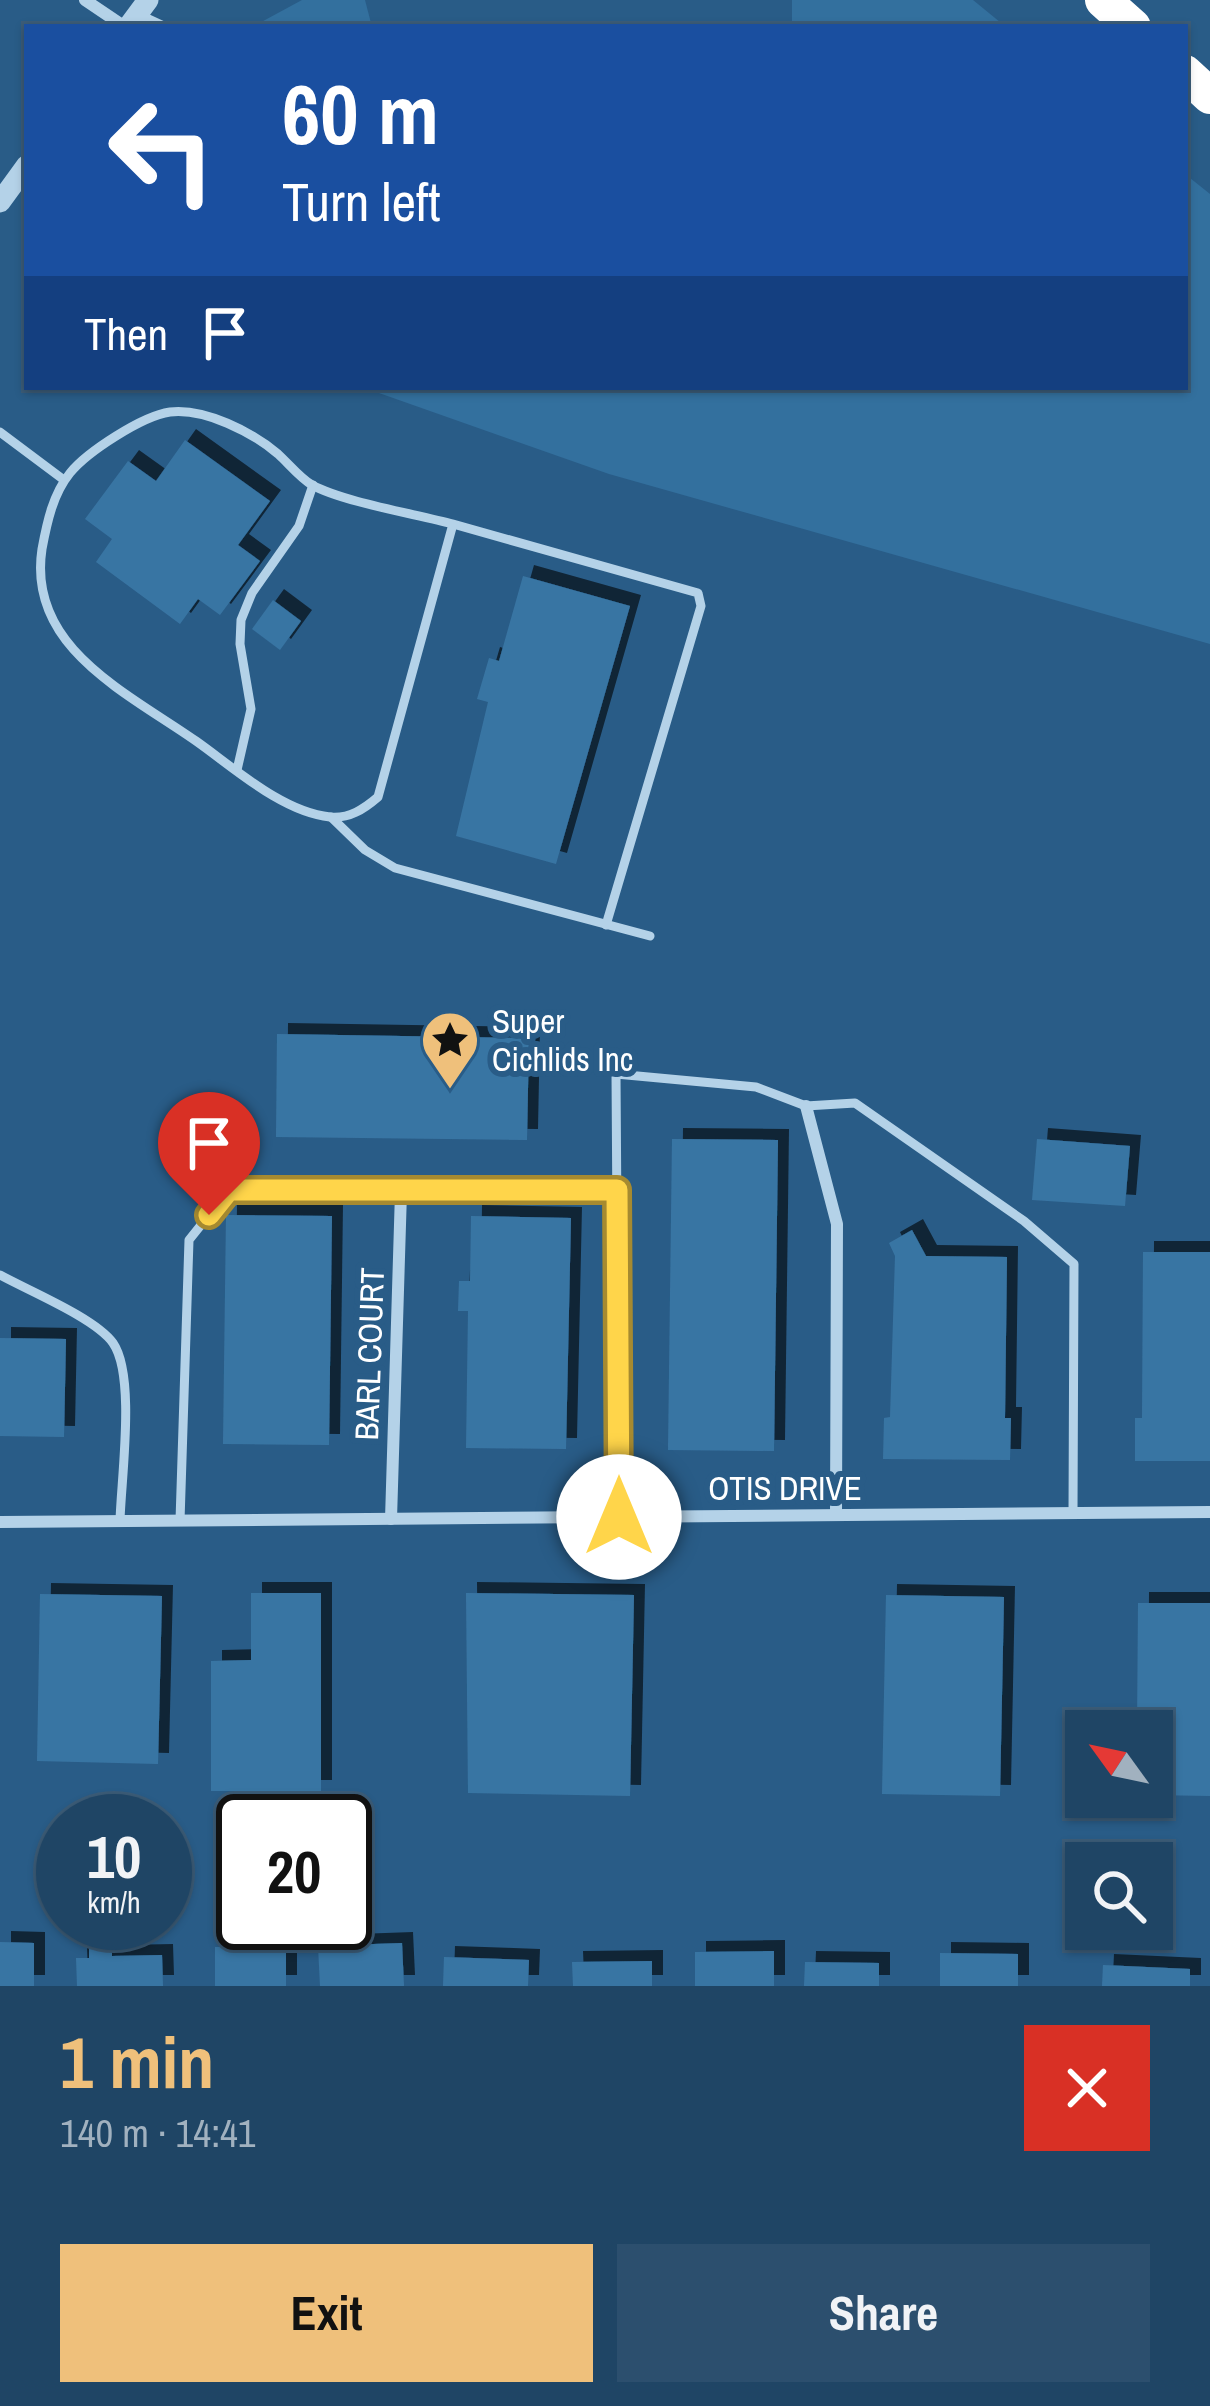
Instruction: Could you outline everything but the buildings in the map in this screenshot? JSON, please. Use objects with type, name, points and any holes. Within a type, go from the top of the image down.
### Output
[{"type":"highway","points":[[1103,0],[1130,24]]},
{"type":"street","points":[[85,0],[135,17]]},
{"type":"street","points":[[0,202],[24,170]]},
{"type":"street","points":[[806,1106],[837,1224],[836,1514]]},
{"type":"street","name":"BARL COURT","points":[[391,1519],[401,1192]]},
{"type":"street","name":"OTIS DRIVE","points":[[0,1522],[1210,1512]]},
{"type":"lane","points":[[606,925],[701,605],[698,593],[313,485],[274,451],[202,416],[168,412],[86,454],[64,480],[47,518],[38,577],[44,604],[63,643],[237,770],[297,807],[331,818],[364,850],[394,868],[606,925],[650,936]]},
{"type":"lane","points":[[0,432],[64,480]]},
{"type":"lane","points":[[237,770],[251,709],[239,644],[242,620],[252,593],[298,526],[313,485]]},
{"type":"lane","points":[[331,818],[359,813],[378,797],[453,524]]},
{"type":"lane","points":[[619,1517],[616,1074],[756,1087],[806,1106],[855,1103],[1024,1221],[1074,1264],[1073,1514]]},
{"type":"lane","points":[[180,1521],[189,1240],[229,1190],[617,1190]]},
{"type":"lane","points":[[0,1275],[98,1329],[113,1343],[124,1370],[120,1521]]},
{"type":"shaded area","points":[[302,0],[365,0],[371,24],[258,24]]},
{"type":"shaded area","points":[[792,0],[973,0],[1002,24],[792,24]]},
{"type":"shaded area","points":[[1188,176],[1210,194],[1210,644],[609,474],[371,390],[1188,390]]},
{"type":"place","name":"Super Cichlids Inc","points":[[450,1091]]},
{"type":"route","points":[[209,1215],[229,1190],[617,1190],[619,1517]]}]
